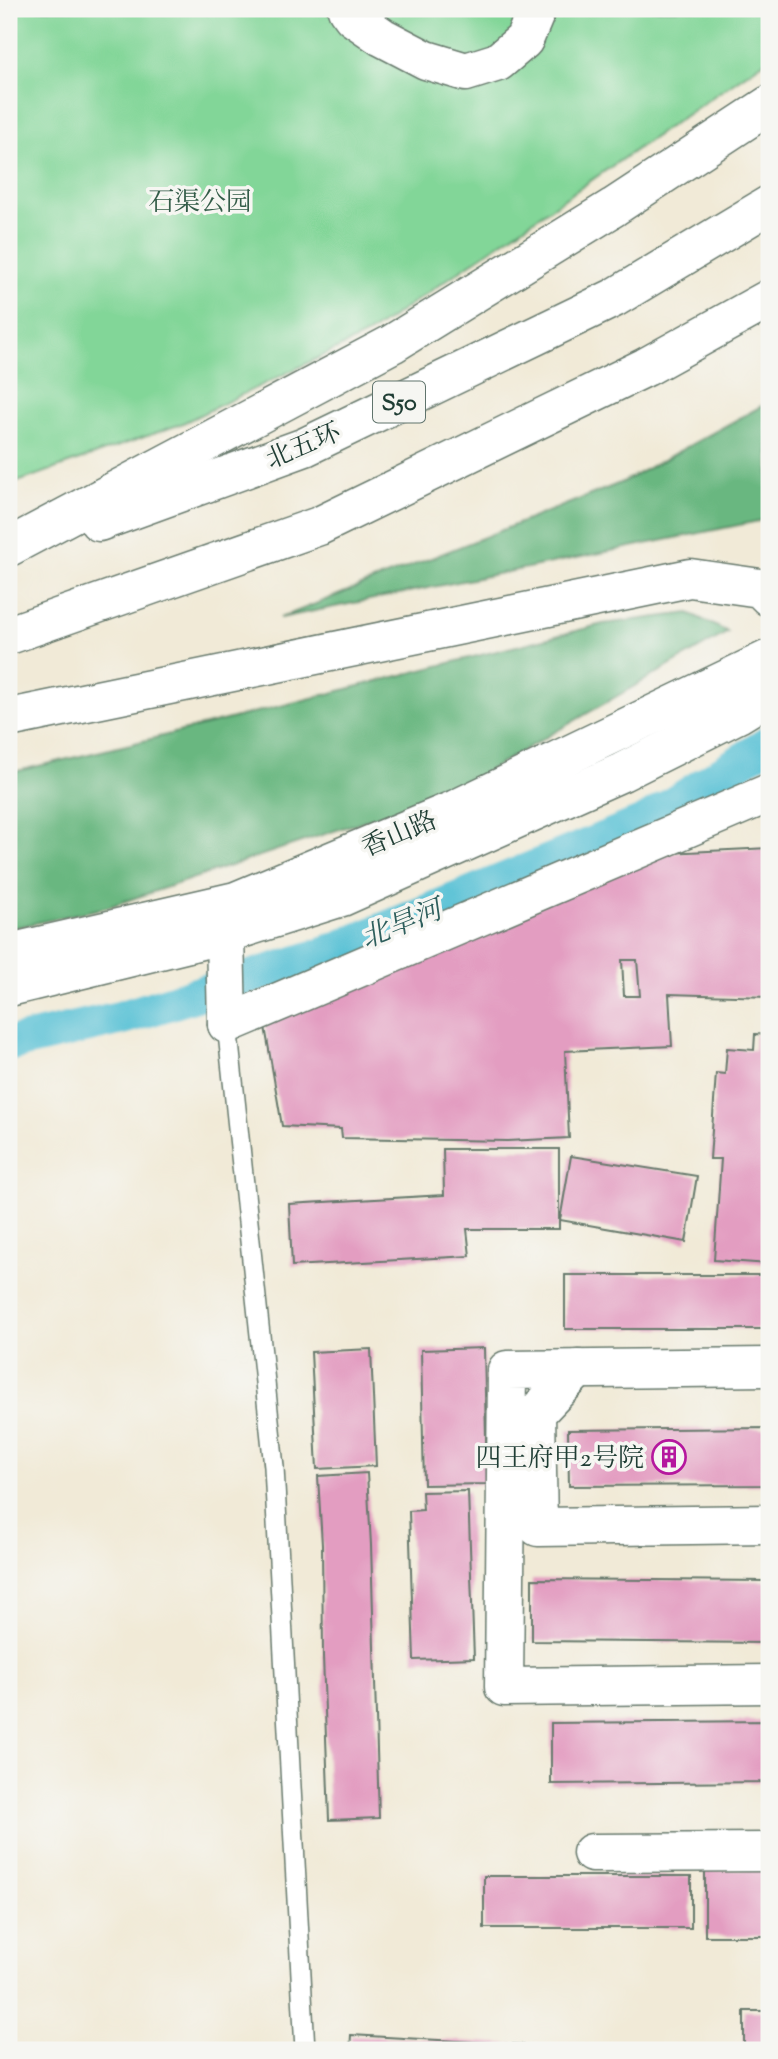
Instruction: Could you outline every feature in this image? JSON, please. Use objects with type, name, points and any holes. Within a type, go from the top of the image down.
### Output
[{"type":"main road","points":[[347,9],[353,17],[382,37],[426,60],[466,72],[498,62],[524,40],[537,9]]},
{"type":"main road","points":[[9,547],[391,344],[626,200],[769,105]]},
{"type":"main road","name":"北五环","points":[[9,556],[305,447],[614,298],[769,205]]},
{"type":"main road","points":[[9,635],[319,526],[646,366],[769,299]]},
{"type":"main road","points":[[9,718],[690,578],[760,588],[769,597]]},
{"type":"main road","name":"香山路","points":[[9,953],[236,901],[456,809],[769,659]]},
{"type":"main road","name":"香山路","points":[[9,987],[225,934],[354,891],[622,772],[738,714],[769,695]]},
{"type":"main road","points":[[225,934],[227,1024],[769,793]]},
{"type":"main road","points":[[769,1367],[507,1370],[504,1687],[769,1684]]},
{"type":"main road","points":[[578,1369],[536,1413],[538,1527],[769,1524]]},
{"type":"main road","points":[[592,1853],[769,1852]]},
{"type":"lane","points":[[227,1024],[274,1467],[305,2050]]},
{"type":"green space","name":"石渠公园","points":[[9,9],[769,9],[769,58],[368,334],[181,424],[9,485]]},
{"type":"green space","points":[[769,402],[769,519],[280,618],[623,482]]},
{"type":"green space","points":[[689,613],[728,632],[453,791],[108,907],[9,929],[9,773],[603,624]]},
{"type":"building","points":[[769,848],[769,997],[669,994],[672,1046],[565,1051],[569,1138],[507,1141],[342,1138],[341,1129],[282,1126],[262,1009],[647,854]],"holes":[[[622,960],[637,960],[640,996],[624,996]]]},
{"type":"building","points":[[755,1034],[769,1035],[769,1264],[714,1260],[721,1159],[710,1159],[716,1073],[725,1074],[727,1048],[754,1050]]},
{"type":"building","points":[[443,1149],[559,1149],[559,1229],[467,1229],[470,1256],[292,1266],[289,1204],[444,1195]]},
{"type":"building","points":[[571,1156],[697,1176],[686,1242],[560,1220]]},
{"type":"building","points":[[565,1275],[769,1275],[769,1329],[565,1329]]},
{"type":"building","points":[[484,1348],[487,1484],[424,1485],[421,1350]]},
{"type":"building","points":[[371,1349],[376,1466],[317,1469],[311,1352]]},
{"type":"building","name":"四王府甲2号院","points":[[769,1428],[769,1485],[569,1486],[568,1430]]},
{"type":"building","points":[[367,1473],[379,1818],[329,1820],[318,1476]]},
{"type":"building","points":[[468,1491],[474,1658],[414,1660],[409,1511],[423,1510],[422,1492]]},
{"type":"building","points":[[532,1579],[769,1581],[769,1643],[532,1641]]},
{"type":"building","points":[[769,1721],[769,1782],[551,1784],[551,1723]]},
{"type":"building","points":[[705,1870],[769,1870],[769,1936],[705,1936]]},
{"type":"building","points":[[484,1876],[691,1876],[691,1928],[484,1928]]},
{"type":"building","points":[[744,2011],[769,2011],[769,2050],[744,2050]]},
{"type":"building","points":[[351,2035],[580,2048],[580,2050],[350,2050]]},
{"type":"waterway","name":"北旱河","points":[[9,1044],[121,1018],[322,955],[645,822],[769,743]]},
{"type":"place","name":"四王府甲2号院","points":[[669,1457]]}]
